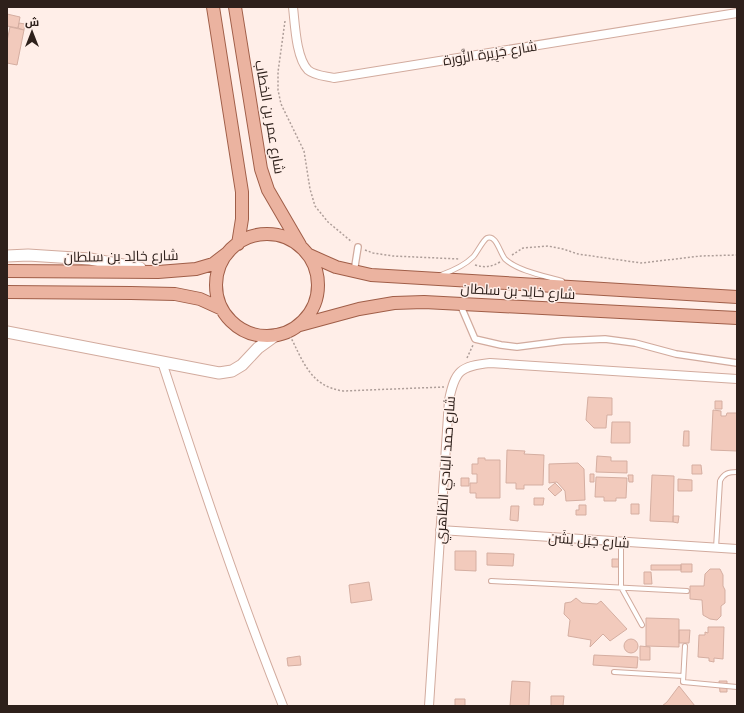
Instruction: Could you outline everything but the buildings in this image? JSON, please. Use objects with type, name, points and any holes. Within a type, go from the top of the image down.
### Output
[{"type":"main road","points":[[213,7],[242,192],[242,219],[234,247],[220,267],[218,273],[216,285],[218,297],[222,309],[239,328],[257,335],[276,336]]},
{"type":"main road","name":"شارع عمر بن الخطاب","points":[[235,7],[261,169],[268,190],[305,252]]},
{"type":"main road","points":[[7,332],[219,373],[232,371],[242,365],[258,348],[276,336],[288,332],[300,325],[310,314],[316,300],[319,284],[316,269],[305,252],[290,240],[277,236],[264,235],[250,238],[234,247]]},
{"type":"main road","name":"شارع خالِد بن سلطان","points":[[7,271],[158,272],[196,269],[213,264],[234,247]]},
{"type":"main road","name":"شارع خالِد بن سلطان","points":[[305,252],[336,267],[371,275],[737,297]]},
{"type":"main road","points":[[7,256],[28,255],[90,259],[158,272]]},
{"type":"main road","points":[[7,292],[175,294],[200,299],[222,309]]},
{"type":"main road","name":"شارع خالِد بن سلطان","points":[[300,325],[359,308],[394,303],[424,302],[737,318]]},
{"type":"street","name":"شارع جَزِيرة الزَّورة","points":[[293,7],[300,54],[303,63],[309,71],[320,76],[334,78],[737,13]]},
{"type":"street","points":[[354,272],[358,246]]},
{"type":"street","points":[[460,303],[475,339],[501,345],[517,346],[575,340],[605,339],[635,343],[676,354],[737,363]]},
{"type":"street","points":[[162,362],[217,531],[283,706]]},
{"type":"street","points":[[463,369],[473,365],[490,363],[737,379]]},
{"type":"street","name":"شارع حمد البادي الظاهري","points":[[429,706],[449,400],[456,376],[463,369]]},
{"type":"street","name":"شارع جَبَل لِشَن","points":[[440,530],[737,549]]},
{"type":"lane","points":[[431,278],[450,272],[467,262],[479,249],[485,239],[492,237],[496,240],[500,251],[506,259],[521,268],[579,287]]},
{"type":"lane","points":[[716,548],[720,480],[725,474],[737,472]]},
{"type":"lane","points":[[621,542],[621,587],[642,625]]},
{"type":"lane","points":[[492,581],[687,591]]},
{"type":"lane","points":[[685,646],[683,682],[737,687]]},
{"type":"lane","points":[[614,672],[683,676]]},
{"type":"path","points":[[285,15],[278,72],[278,90],[281,104],[304,151],[310,190],[315,206],[328,222],[358,246],[373,253],[393,256],[457,258],[477,266],[492,267],[523,248],[548,246],[578,254],[641,263],[701,256],[737,255]]},
{"type":"path","points":[[288,332],[308,370],[323,386],[333,390],[343,391],[452,387]]},
{"type":"path","points":[[463,369],[475,339]]}]
